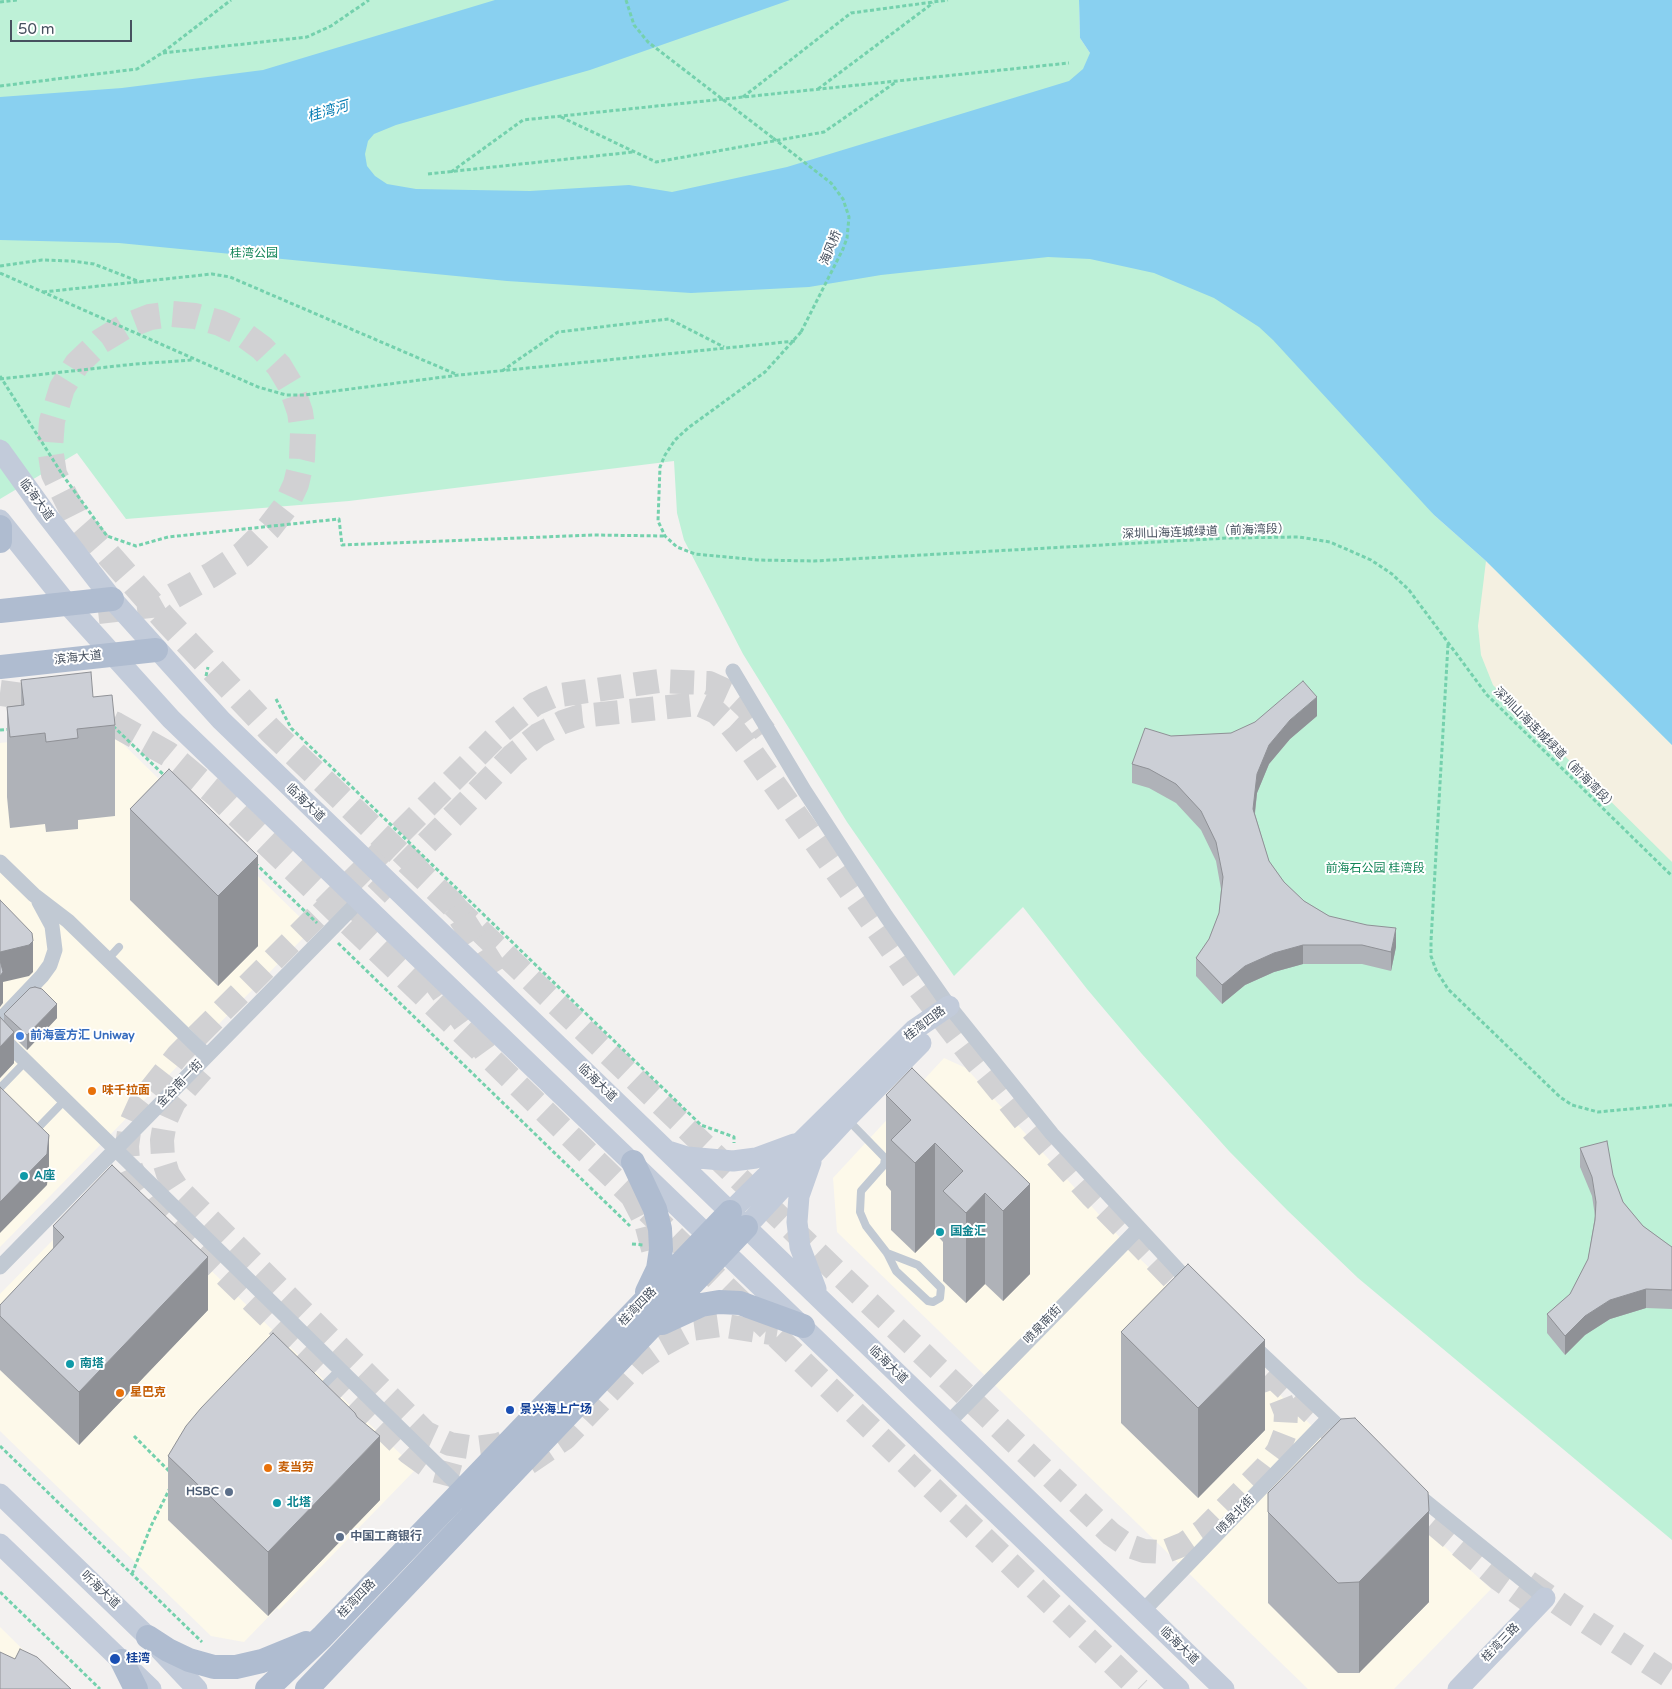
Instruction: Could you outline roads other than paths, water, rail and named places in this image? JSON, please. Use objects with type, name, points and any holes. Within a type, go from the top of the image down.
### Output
[{"type":"main road","name":"临海大道","points":[[0,450],[31,494],[112,599],[156,650],[270,769],[1224,1689]]},
{"type":"main road","points":[[0,520],[111,655],[171,718],[1179,1689]]},
{"type":"main road","points":[[0,527],[0,541]]},
{"type":"main road","points":[[0,611],[112,599]]},
{"type":"main road","name":"滨海大道","points":[[0,667],[156,650]]},
{"type":"main road","name":"桂湾四路","points":[[809,1146],[846,1119],[925,1039],[949,1006]]},
{"type":"main road","name":"桂湾四路","points":[[307,1689],[640,1321],[809,1146],[914,1030],[949,1006]]},
{"type":"main road","points":[[667,1151],[688,1157],[733,1161],[756,1158],[809,1146],[799,1196],[797,1222],[800,1247],[820,1298]]},
{"type":"main road","points":[[632,1162],[655,1209],[660,1229],[661,1248],[658,1269],[647,1292],[640,1321],[719,1302],[740,1303],[803,1326]]},
{"type":"main road","name":"桂湾四路","points":[[267,1689],[322,1636],[462,1489],[640,1321]]},
{"type":"main road","name":"听海大道","points":[[0,1494],[148,1637],[197,1689]]},
{"type":"main road","points":[[0,1544],[151,1689]]},
{"type":"main road","name":"桂湾三路","points":[[1458,1689],[1545,1598]]},
{"type":"main road","points":[[148,1637],[175,1653],[214,1667],[236,1667],[262,1661],[322,1636]]},
{"type":"main road","points":[[122,1661],[136,1689]]},
{"type":"street","points":[[733,671],[804,790],[886,916],[949,1006],[1052,1134],[1138,1229],[1207,1300]]},
{"type":"street","points":[[0,862],[34,894],[68,921],[207,1056]]},
{"type":"street","points":[[0,1020],[42,976],[50,965],[55,950],[52,926],[47,913],[34,894]]},
{"type":"street","name":"金谷南一街","points":[[0,1267],[360,900]]},
{"type":"street","points":[[0,1036],[462,1489]]},
{"type":"street","name":"喷泉南街","points":[[948,1422],[1138,1229]]},
{"type":"street","points":[[1242,1334],[1362,1448]]},
{"type":"street","name":"喷泉北街","points":[[1143,1611],[1329,1418]]},
{"type":"street","points":[[1402,1482],[1545,1598]]},
{"type":"lane","points":[[108,959],[119,947]]},
{"type":"lane","points":[[0,1088],[26,1061]]},
{"type":"lane","points":[[27,1126],[34,1132],[65,1100]]},
{"type":"lane","points":[[846,1119],[885,1158],[884,1165],[864,1185],[859,1204],[866,1226],[887,1253],[896,1271],[926,1300],[933,1302],[940,1298],[941,1288],[918,1265],[887,1253]]},
{"type":"lane","points":[[316,1393],[340,1369]]},
{"type":"lane","points":[[309,1387],[322,1400]]},
{"type":"water","name":"桂湾河","points":[[495,0],[790,0],[590,70],[396,125],[374,134],[368,141],[365,154],[367,166],[375,176],[387,184],[416,189],[530,191],[629,185],[672,192],[787,167],[1069,81],[1083,69],[1090,53],[1080,38],[1079,0],[1672,0],[1672,745],[1486,561],[1434,515],[1259,327],[1214,298],[1154,273],[1090,259],[1048,257],[881,275],[809,287],[691,293],[507,281],[119,243],[0,240],[0,97],[122,88],[263,70]]},
{"type":"tunnel","points":[[98,611],[159,604],[211,575],[243,554],[269,528],[286,506],[296,484],[302,459],[303,433],[300,412],[291,386],[279,366],[262,348],[243,334],[220,323],[195,316],[172,314],[150,317],[124,327],[101,341],[77,364],[62,388],[52,421],[50,448],[54,474],[76,518],[165,619],[271,731],[453,905],[501,980]]},
{"type":"tunnel","points":[[459,1477],[433,1470],[408,1452],[152,1204],[141,1189],[128,1161],[127,1146],[130,1125],[140,1103],[178,1055],[502,731],[535,704],[553,696],[659,681],[709,683],[731,693],[747,708],[765,732]]},
{"type":"tunnel","points":[[0,693],[31,697],[86,712],[116,725],[168,754],[216,794],[489,1057]]},
{"type":"tunnel","points":[[351,920],[513,755],[538,735],[563,722],[581,716],[698,704],[716,712],[731,726],[753,754],[919,988],[973,1058],[1026,1123],[1091,1195],[1195,1301]]},
{"type":"tunnel","points":[[453,905],[1111,1534],[1127,1545],[1144,1551],[1164,1552],[1184,1544],[1203,1531],[1266,1467],[1278,1451],[1285,1433],[1286,1413],[1274,1382]]},
{"type":"tunnel","points":[[429,974],[489,1057],[1139,1689]]},
{"type":"tunnel","points":[[202,1070],[174,1102],[165,1122],[162,1140],[163,1158],[168,1174],[177,1188],[426,1433],[450,1444],[475,1448],[498,1445],[519,1436]]},
{"type":"tunnel","points":[[631,1194],[646,1223],[654,1253]]},
{"type":"tunnel","points":[[528,1463],[565,1438],[637,1363],[662,1345],[691,1329],[720,1325],[777,1334]]},
{"type":"tunnel","points":[[1242,1348],[1342,1441]]},
{"type":"tunnel","points":[[1405,1499],[1499,1579],[1540,1609]]},
{"type":"tunnel","points":[[1528,1582],[1672,1678]]},
{"type":"place","name":"前海壹方汇 Uniway","points":[[20,1036]]},
{"type":"place","name":"味千拉面","points":[[92,1091]]},
{"type":"place","name":"A座","points":[[24,1176]]},
{"type":"place","name":"国金汇","points":[[940,1232]]},
{"type":"place","name":"南塔","points":[[70,1364]]},
{"type":"place","name":"星巴克","points":[[120,1393]]},
{"type":"place","name":"景兴海上广场","points":[[510,1410]]},
{"type":"place","name":"麦当劳","points":[[268,1468]]},
{"type":"place","name":"HSBC","points":[[229,1492]]},
{"type":"place","name":"北塔","points":[[277,1503]]},
{"type":"place","name":"中国工商银行","points":[[340,1537]]},
{"type":"place","name":"桂湾","points":[[115,1659]]},
{"type":"park label","name":"桂湾公园","points":[[254,254]]},
{"type":"park label","name":"前海石公园 桂湾段","points":[[1375,869]]}]
